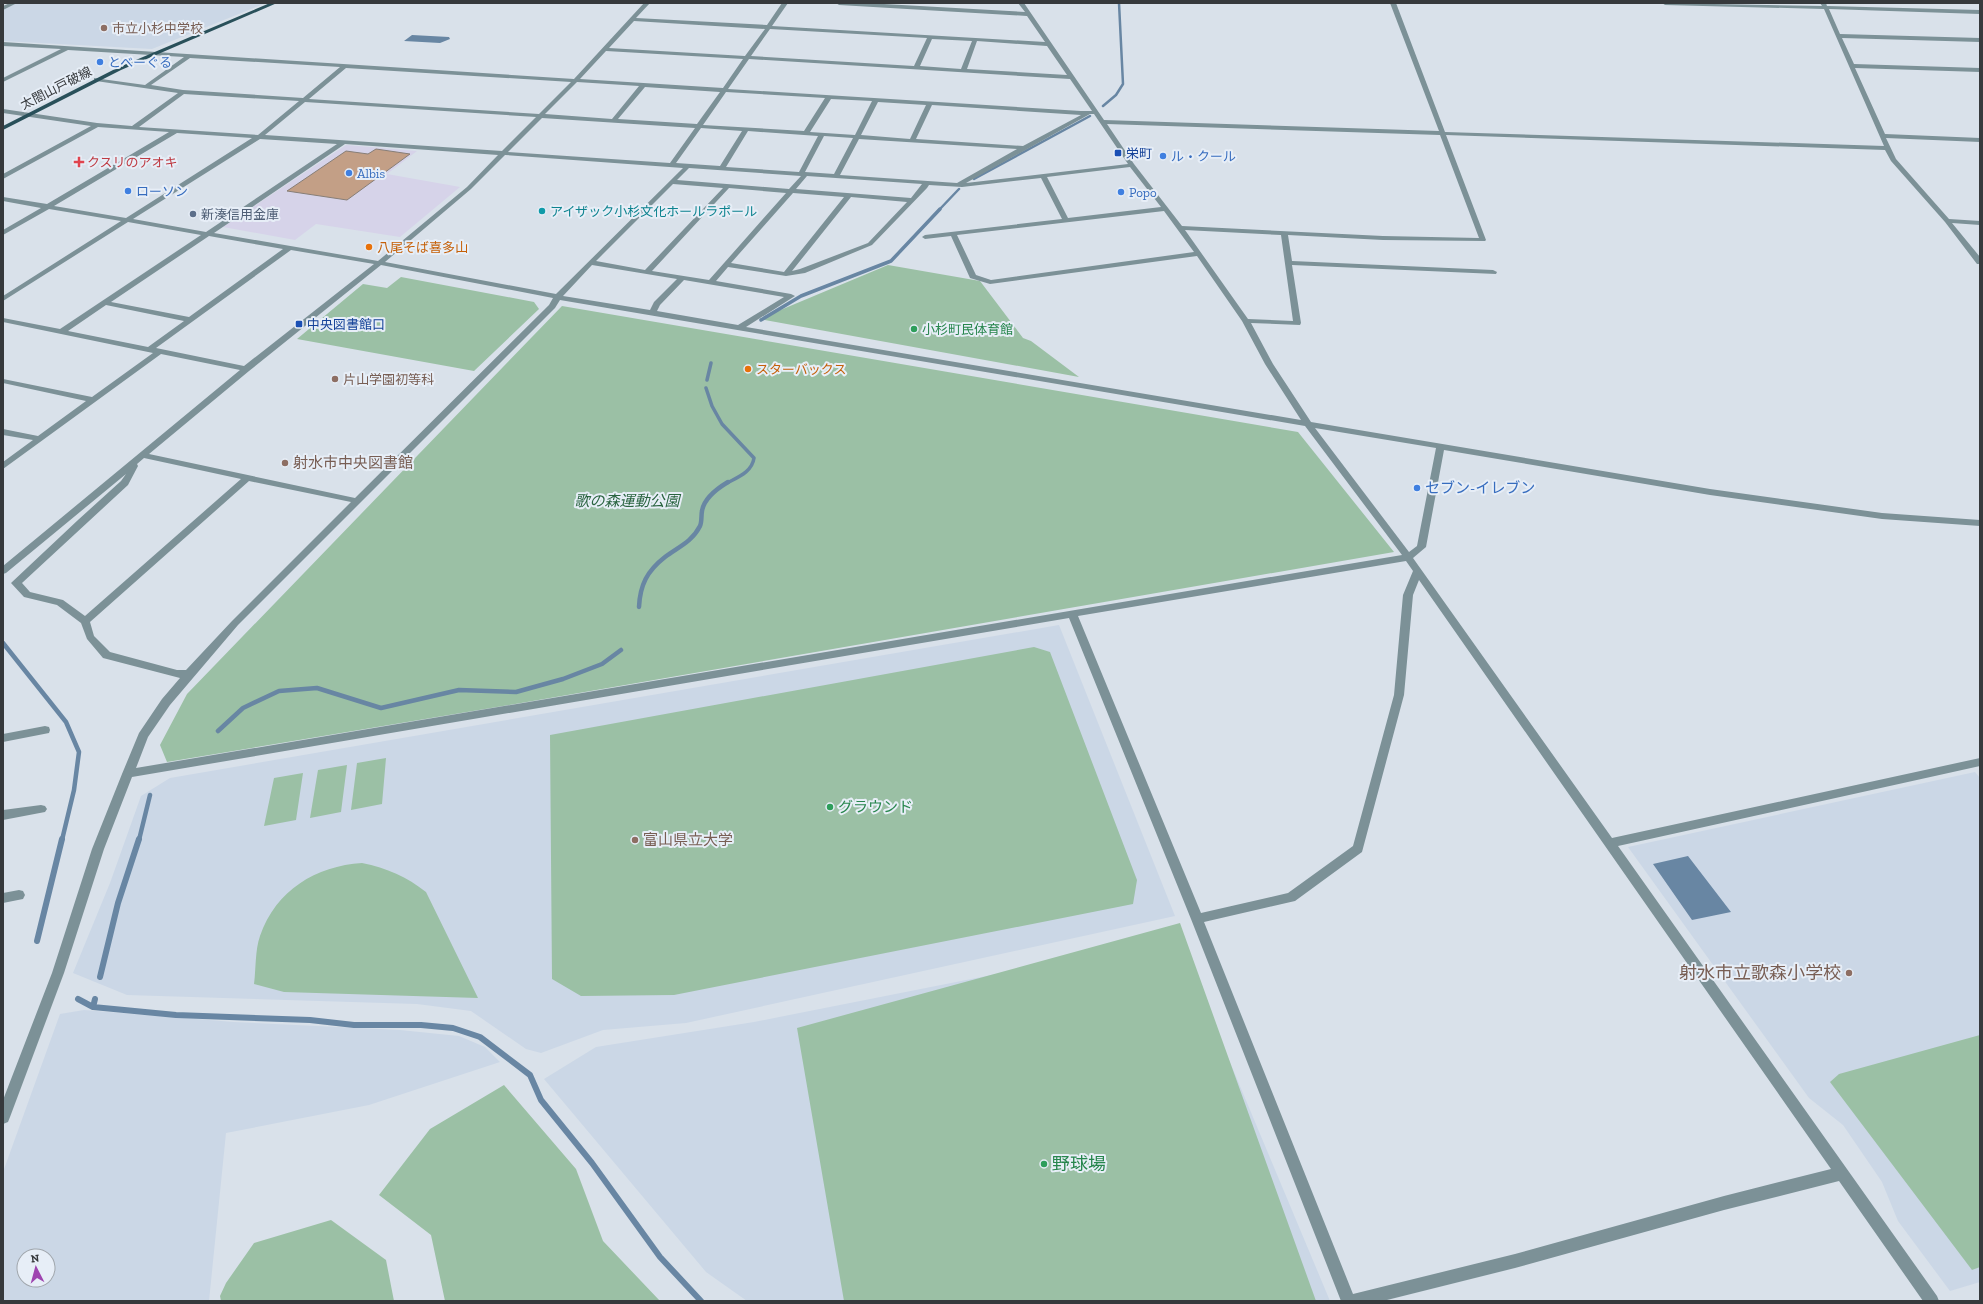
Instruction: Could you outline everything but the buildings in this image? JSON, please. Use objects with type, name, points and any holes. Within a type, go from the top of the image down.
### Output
[{"type":"main road","name":"太閤山戸破線","points":[[3,128],[96,79],[274,3]]},
{"type":"street","points":[[3,8],[14,3]]},
{"type":"street","points":[[3,570],[246,369],[379,263],[469,188],[575,81],[647,3]]},
{"type":"street","points":[[672,165],[785,3]]},
{"type":"street","points":[[839,3],[1028,14]]},
{"type":"street","points":[[1021,3],[1072,77],[1096,116],[1180,228],[1246,321],[1269,364],[1308,424],[1418,571],[1932,1301]]},
{"type":"street","points":[[1180,228],[1483,240],[1393,3]]},
{"type":"street","points":[[1665,3],[1824,5],[1980,12]]},
{"type":"street","points":[[1735,3],[1742,5]]},
{"type":"street","points":[[1824,5],[1893,160],[1947,221],[1980,262]]},
{"type":"street","points":[[633,19],[1049,44]]},
{"type":"street","points":[[1838,36],[1980,40]]},
{"type":"street","points":[[916,68],[930,37]]},
{"type":"street","points":[[963,71],[975,40]]},
{"type":"street","points":[[3,44],[876,100],[1096,116],[1442,133],[1887,148]]},
{"type":"street","points":[[3,80],[68,48]]},
{"type":"street","points":[[605,49],[1072,77]]},
{"type":"street","points":[[145,87],[189,56]]},
{"type":"street","points":[[3,299],[263,134],[345,66]]},
{"type":"street","points":[[1850,66],[1980,70]]},
{"type":"street","points":[[96,79],[183,92],[1025,148]]},
{"type":"street","points":[[614,120],[643,85]]},
{"type":"street","points":[[133,128],[183,92]]},
{"type":"street","points":[[806,134],[829,97]]},
{"type":"street","points":[[836,176],[855,137],[876,100]]},
{"type":"street","points":[[912,141],[930,104]]},
{"type":"street","points":[[3,111],[97,125],[133,128],[957,184],[1042,176],[1132,165]]},
{"type":"street","points":[[957,184],[1025,148],[1096,116]]},
{"type":"street","points":[[3,177],[97,125]]},
{"type":"street","points":[[722,168],[746,130]]},
{"type":"street","points":[[3,233],[176,131]]},
{"type":"street","points":[[711,282],[792,191],[803,174],[822,135]]},
{"type":"street","points":[[1882,136],[1980,140]]},
{"type":"street","points":[[61,332],[106,303],[205,234],[343,143]]},
{"type":"street","points":[[3,1116],[58,973],[98,849],[127,774],[143,736],[166,702],[189,674],[236,623],[547,312],[558,297],[688,166]]},
{"type":"street","points":[[1042,176],[1066,220]]},
{"type":"street","points":[[672,182],[912,200]]},
{"type":"street","points":[[728,264],[786,274],[802,271],[870,244],[925,187],[926,182]]},
{"type":"street","points":[[648,272],[728,186]]},
{"type":"street","points":[[786,274],[849,195]]},
{"type":"street","points":[[3,199],[379,263],[558,297],[1710,492],[1882,516],[1980,523]]},
{"type":"street","points":[[925,237],[1165,209]]},
{"type":"street","points":[[1947,221],[1980,223]]},
{"type":"street","points":[[1246,321],[1298,323],[1284,232]]},
{"type":"street","points":[[953,234],[973,276],[990,282],[1198,254]]},
{"type":"street","points":[[150,349],[289,248]]},
{"type":"street","points":[[592,263],[791,296],[740,327]]},
{"type":"street","points":[[1288,263],[1493,272]]},
{"type":"street","points":[[652,313],[657,304],[683,278]]},
{"type":"street","points":[[106,303],[190,320]]},
{"type":"street","points":[[3,320],[246,369]]},
{"type":"street","points":[[3,466],[160,351]]},
{"type":"street","points":[[3,381],[93,400]]},
{"type":"street","points":[[3,432],[39,439]]},
{"type":"street","points":[[127,774],[1408,557],[1421,547],[1440,447]]},
{"type":"street","points":[[139,458],[248,477],[358,501]]},
{"type":"street","points":[[139,458],[125,483],[16,583],[27,595],[60,602],[85,621],[90,637],[107,655],[177,674],[189,674]]},
{"type":"street","points":[[85,621],[248,477]]},
{"type":"street","points":[[1197,919],[1291,897],[1358,849],[1399,695],[1408,595],[1418,571]]},
{"type":"street","points":[[1072,614],[1197,919],[1348,1301]]},
{"type":"street","points":[[3,738],[45,730]]},
{"type":"street","points":[[1610,843],[1980,762]]},
{"type":"street","points":[[3,815],[41,808]]},
{"type":"street","points":[[3,898],[19,895]]},
{"type":"street","points":[[1353,1301],[1515,1261],[1724,1203],[1842,1173]]},
{"type":"shaded area","name":"市立小杉中学校","points":[[17,3],[266,3],[152,49],[3,41],[3,9]]},
{"type":"shaded area","points":[[346,145],[417,151],[387,174],[460,187],[400,237],[316,224],[295,240],[223,227]]},
{"type":"shaded area","name":"富山県立大学","points":[[1059,625],[1175,916],[686,1023],[603,1030],[541,1053],[526,1049],[471,1011],[417,1004],[127,995],[73,973],[110,883],[141,796],[170,778]]},
{"type":"shaded area","name":"射水市立歌森小学校","points":[[1975,772],[1980,778],[1980,1282],[1950,1291],[1898,1221],[1882,1182],[1843,1125],[1809,1098],[1628,847]]},
{"type":"shaded area","name":"野球場","points":[[1178,938],[1330,1301],[747,1301],[706,1272],[544,1079],[596,1047],[754,1022]]},
{"type":"shaded area","points":[[84,1010],[234,1022],[400,1030],[459,1036],[485,1047],[500,1062],[369,1105],[226,1133],[209,1301],[3,1301],[3,1172],[60,1014]]},
{"type":"green space","name":"小杉町民体育館","points":[[888,265],[980,281],[1023,338],[1031,341],[1079,377],[759,319]]},
{"type":"green space","points":[[401,277],[534,302],[539,309],[474,371],[297,339],[363,284],[387,288]]},
{"type":"green space","name":"歌の森運動公園","points":[[562,306],[1298,432],[1394,552],[503,706],[167,762],[160,745],[187,694]]},
{"type":"green space","name":"グラウンド","points":[[1034,647],[1050,652],[1137,880],[1133,904],[674,995],[581,996],[552,979],[550,735]]},
{"type":"green space","points":[[386,758],[382,804],[351,810],[357,763]]},
{"type":"green space","points":[[347,765],[341,812],[310,818],[318,770]]},
{"type":"green space","points":[[303,773],[296,820],[264,826],[274,778]]},
{"type":"green space","points":[[362,863],[396,874],[412,882],[426,892],[478,998],[284,992],[254,984],[258,941],[267,920],[287,893],[314,875],[329,869]]},
{"type":"green space","name":"野球場","points":[[1180,923],[1316,1301],[844,1301],[797,1028]]},
{"type":"green space","points":[[1980,1035],[1980,1267],[1972,1270],[1830,1082],[1839,1074]]},
{"type":"green space","points":[[504,1085],[576,1169],[603,1241],[660,1301],[445,1301],[431,1235],[379,1195],[430,1129]]},
{"type":"green space","points":[[331,1220],[386,1260],[394,1301],[221,1301],[220,1296],[226,1283],[254,1243]]},
{"type":"water","points":[[412,35],[449,37],[450,39],[440,43],[404,41]]},
{"type":"water","points":[[1688,856],[1731,912],[1692,920],[1653,864]]},
{"type":"waterway","points":[[1103,106],[1116,95],[1123,84],[1119,3]]},
{"type":"waterway","points":[[974,179],[1090,116]]},
{"type":"waterway","points":[[939,210],[959,189]]},
{"type":"waterway","points":[[761,320],[801,296],[891,261],[940,209]]},
{"type":"waterway","points":[[707,380],[711,363]]},
{"type":"waterway","points":[[706,388],[712,406],[722,424],[754,458],[753,463],[747,470],[740,476],[727,483]]},
{"type":"waterway","points":[[639,607],[643,585],[649,573],[659,562],[684,544],[697,532],[701,524],[703,506],[716,490],[728,482]]},
{"type":"waterway","points":[[3,643],[66,722],[79,752],[74,790],[62,840]]},
{"type":"waterway","points":[[218,731],[243,708],[279,691],[317,688],[381,708],[459,690],[516,692],[563,679],[602,664],[621,650]]},
{"type":"waterway","points":[[139,840],[150,795]]},
{"type":"waterway","points":[[37,941],[62,839]]},
{"type":"waterway","points":[[100,977],[118,903],[139,839]]},
{"type":"waterway","points":[[78,999],[93,1007]]},
{"type":"waterway","points":[[93,1007],[95,999]]},
{"type":"waterway","points":[[93,1007],[176,1015],[310,1020],[354,1025],[421,1025],[453,1028],[480,1037],[530,1075],[541,1100],[592,1163],[660,1257],[701,1301]]},
{"type":"place","name":"市立小杉中学校","points":[[104,28]]},
{"type":"place","name":"とべーぐる","points":[[100,62]]},
{"type":"place","name":"栄町","points":[[1118,153]]},
{"type":"place","name":"ル・クール","points":[[1163,156]]},
{"type":"place","name":"クスリのアオキ","points":[[79,162]]},
{"type":"place","name":"Albis","points":[[349,173]]},
{"type":"place","name":"ローソン","points":[[128,191]]},
{"type":"place","name":"Popo","points":[[1121,192]]},
{"type":"place","name":"アイザック小杉文化ホールラポール","points":[[542,211]]},
{"type":"place","name":"新湊信用金庫","points":[[193,214]]},
{"type":"place","name":"八尾そば喜多山","points":[[369,247]]},
{"type":"place","name":"中央図書館口","points":[[299,324]]},
{"type":"place","name":"小杉町民体育館","points":[[914,329]]},
{"type":"place","name":"スターバックス","points":[[748,369]]},
{"type":"place","name":"片山学園初等科","points":[[335,379]]},
{"type":"place","name":"射水市中央図書館","points":[[285,463]]},
{"type":"place","name":"セブン-イレブン","points":[[1417,488]]},
{"type":"place","name":"グラウンド","points":[[830,807]]},
{"type":"place","name":"富山県立大学","points":[[635,840]]},
{"type":"place","name":"射水市立歌森小学校","points":[[1849,973]]},
{"type":"place","name":"野球場","points":[[1044,1164]]}]
